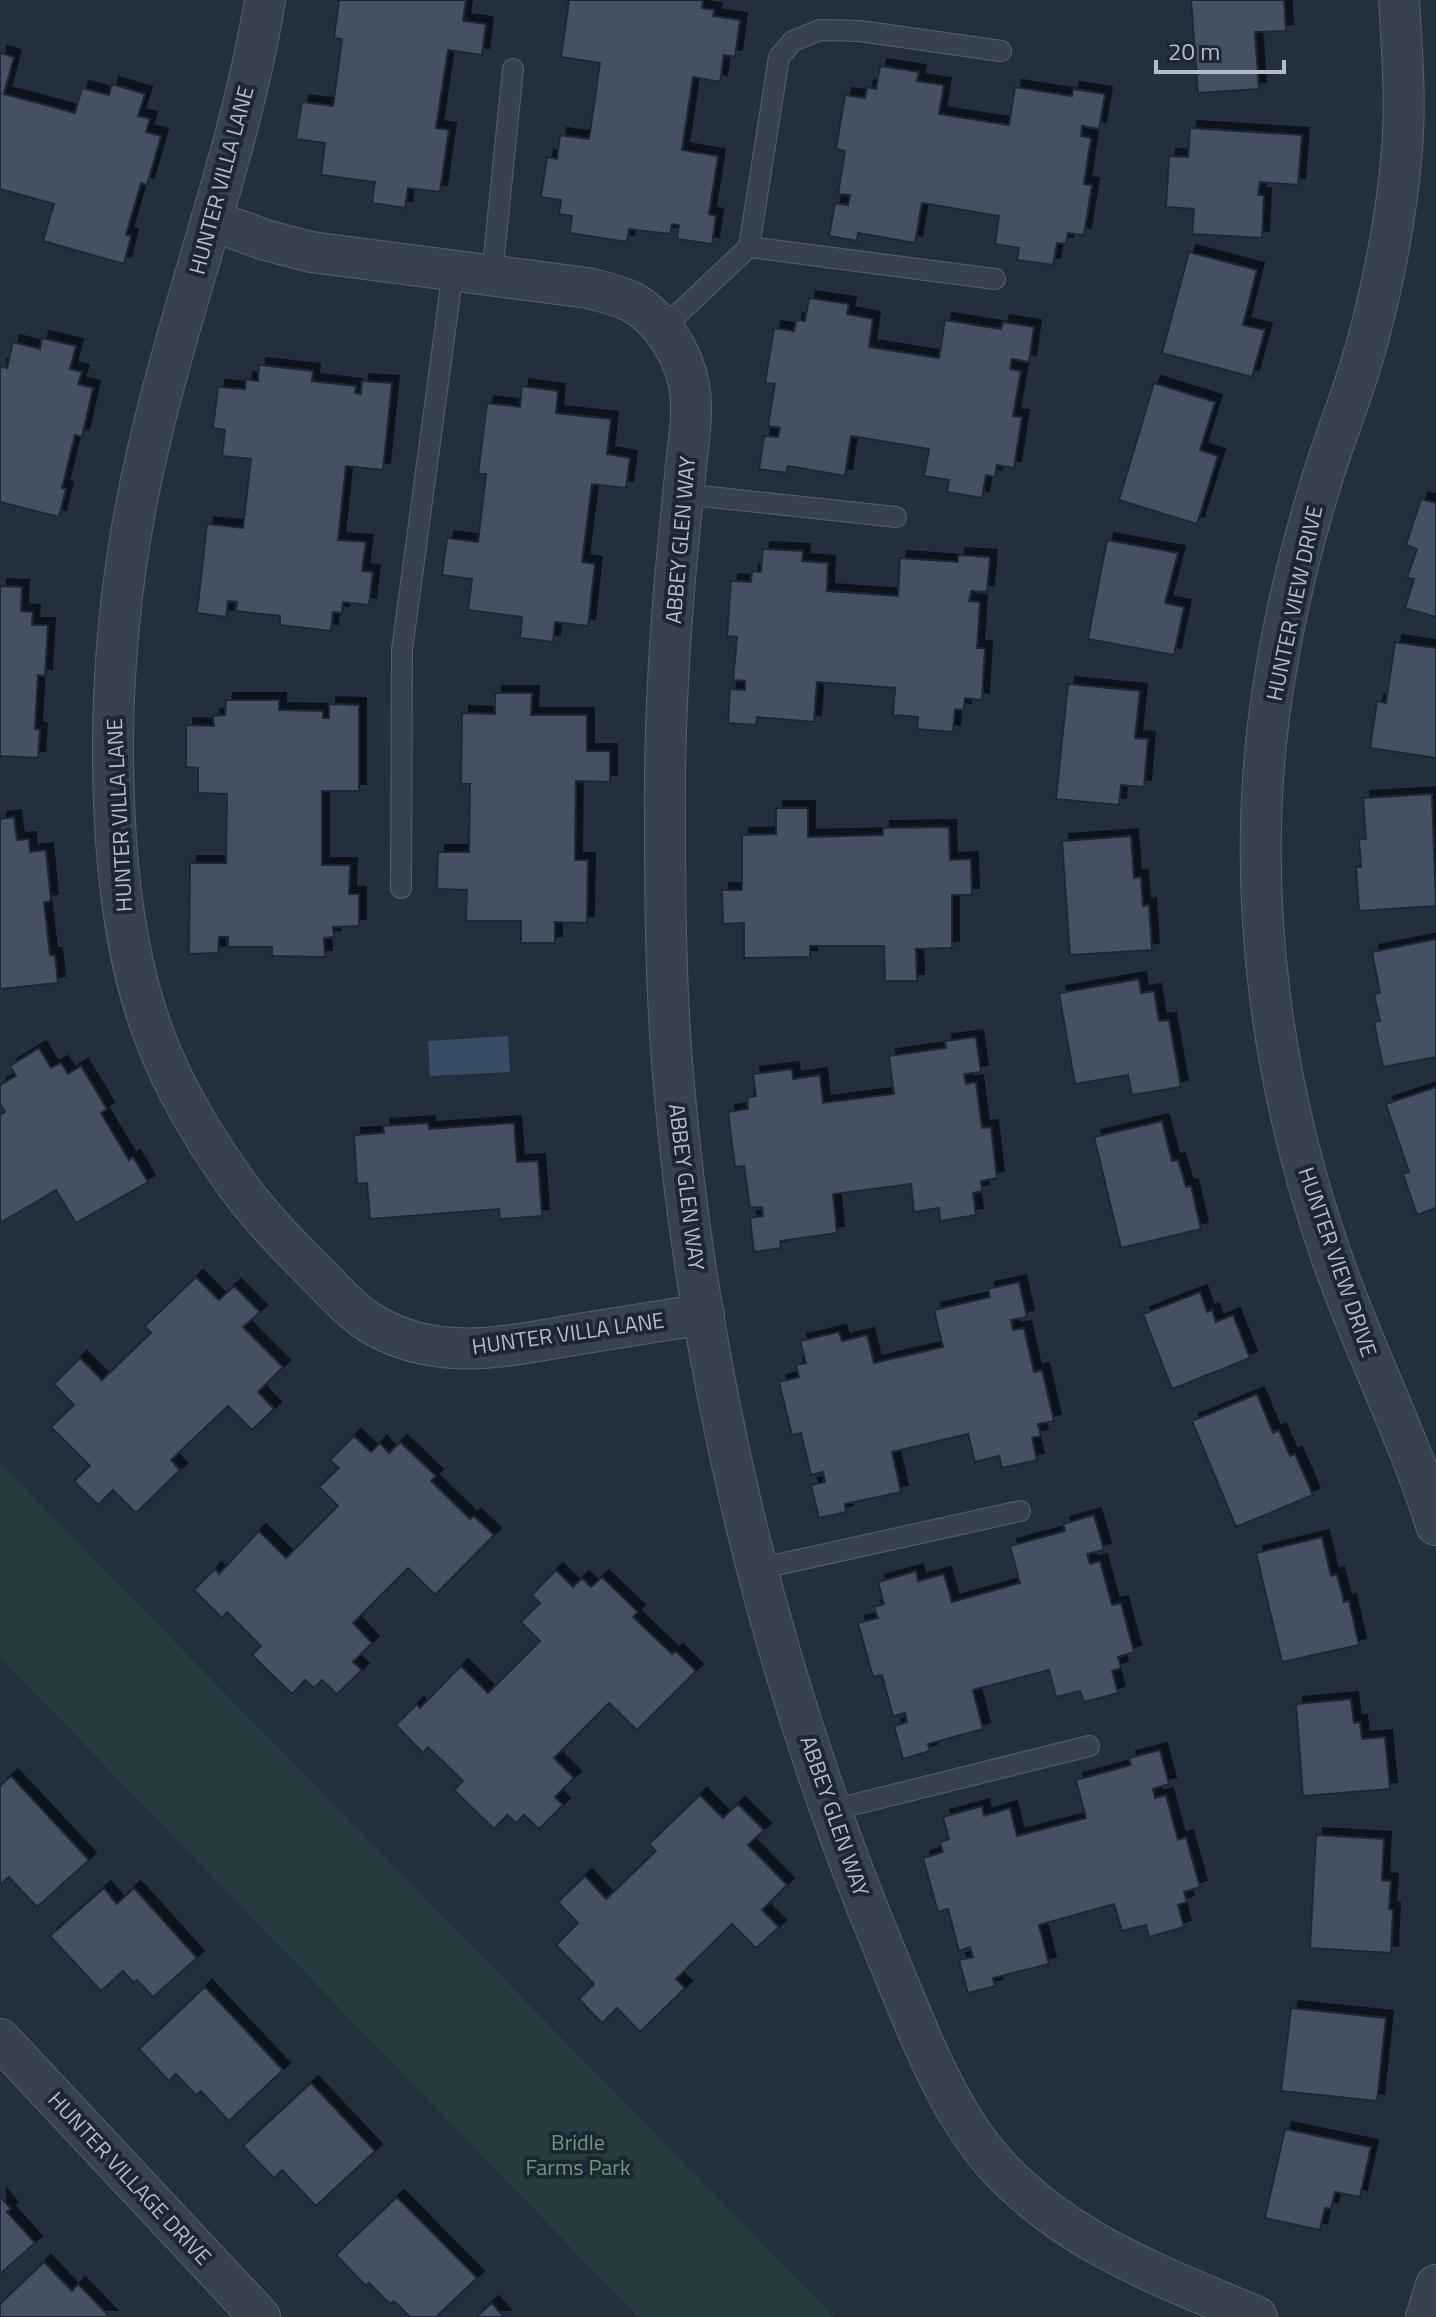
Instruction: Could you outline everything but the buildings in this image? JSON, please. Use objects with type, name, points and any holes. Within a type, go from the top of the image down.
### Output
[{"type":"street","name":"HUNTER VILLA LANE","points":[[265,0],[244,102],[150,441],[122,587],[112,755],[115,817],[125,927],[154,1037],[179,1094],[211,1148],[252,1205],[351,1308],[382,1330],[436,1346],[503,1347],[704,1314]]},
{"type":"street","name":"HUNTER VIEW DRIVE","points":[[1399,0],[1403,68],[1402,148],[1394,220],[1369,340],[1320,486],[1283,631],[1269,718],[1262,808],[1261,897],[1269,985],[1282,1071],[1304,1168],[1333,1262],[1436,1525]]},
{"type":"street","name":"ABBEY GLEN WAY","points":[[211,220],[265,240],[311,252],[588,288],[610,294],[631,301],[648,313],[675,347],[685,368],[692,415],[672,621],[666,733],[666,943],[673,1084],[704,1314],[728,1439],[758,1569],[798,1711],[870,1915],[941,2080],[966,2125],[998,2167],[1034,2200],[1074,2230],[1119,2258],[1257,2317]]},
{"type":"street","name":"HUNTER VILLAGE DRIVE","points":[[0,2039],[260,2317]]},
{"type":"street","points":[[1426,2317],[1436,2285]]},
{"type":"lane","points":[[662,329],[749,247],[779,57],[793,41],[820,30],[860,31],[1001,51]]},
{"type":"lane","points":[[492,276],[513,69]]},
{"type":"lane","points":[[749,247],[995,279]]},
{"type":"lane","points":[[401,888],[402,650],[453,271]]},
{"type":"lane","points":[[683,494],[896,517]]},
{"type":"lane","points":[[758,1569],[1020,1511]]},
{"type":"lane","points":[[832,1810],[1089,1746]]},
{"type":"green space","name":"Bridle Farms Park","points":[[0,1463],[834,2317],[638,2317],[0,1657]]},
{"type":"water","points":[[508,1036],[510,1072],[430,1076],[428,1041]]}]
